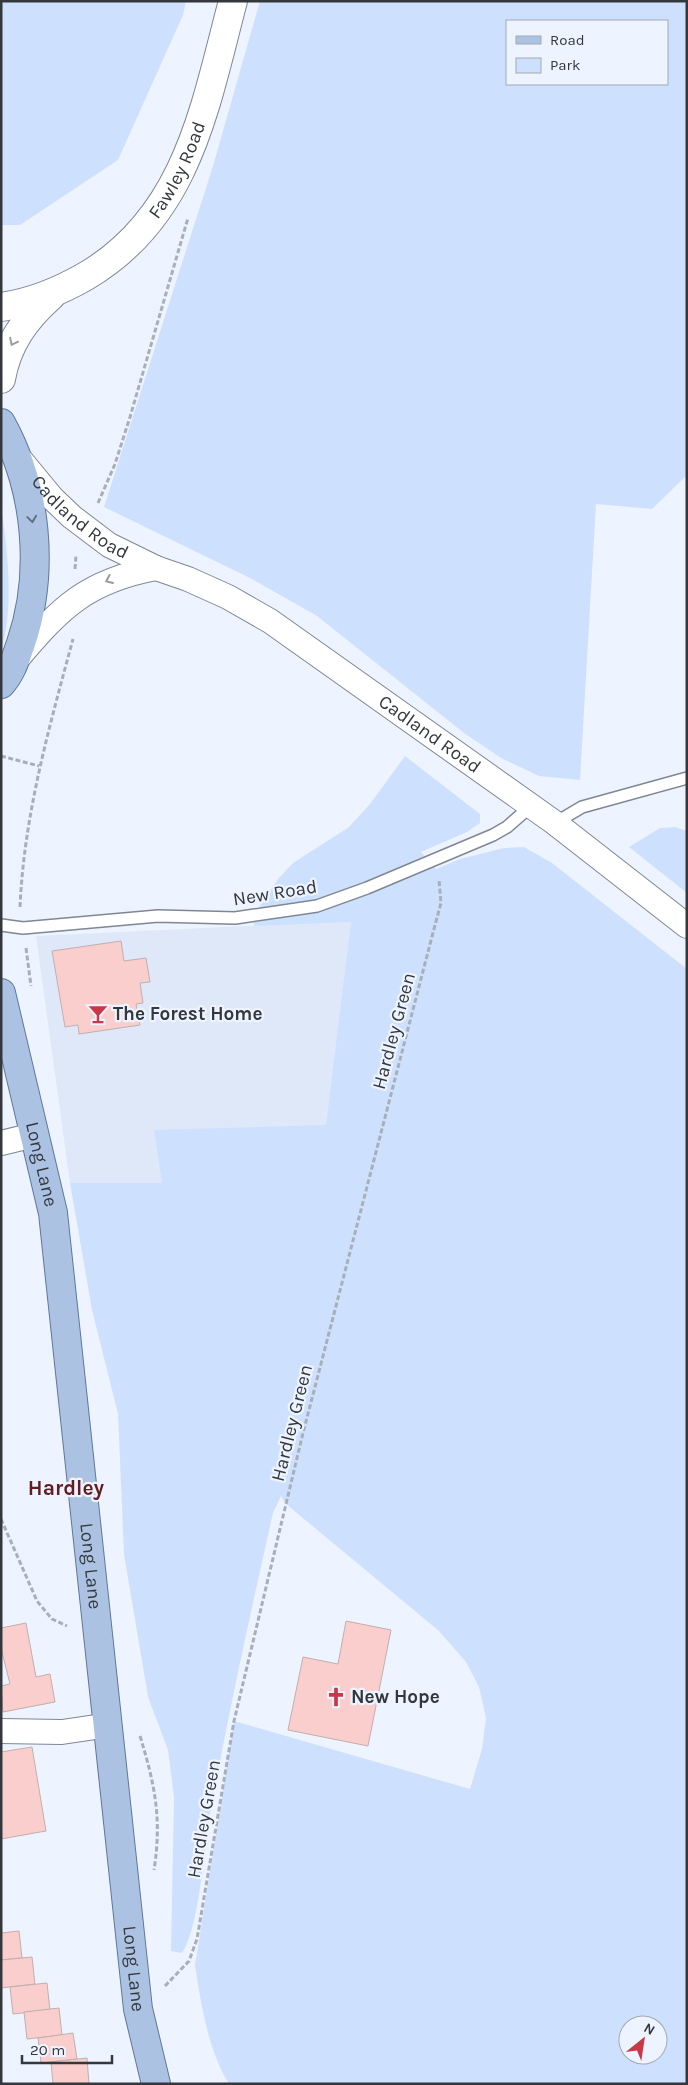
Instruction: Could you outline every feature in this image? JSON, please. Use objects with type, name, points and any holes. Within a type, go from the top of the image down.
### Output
[{"type":"main road","points":[[2,420],[16,455],[30,508],[34,562],[30,613],[6,679]]},
{"type":"main road","name":"Long Lane","points":[[1,993],[53,1213],[138,2009],[156,2084]]},
{"type":"street","name":"Fawley Road","points":[[1,307],[15,305],[55,292],[98,269],[118,253],[150,222],[164,201],[189,155],[196,136],[233,1]]},
{"type":"street","name":"Fawley Road","points":[[1,379],[8,354],[23,324],[31,313],[55,292]]},
{"type":"street","name":"Cadland Road","points":[[16,455],[52,498],[92,533],[109,545],[156,568],[188,579],[228,597],[270,621],[555,823],[687,926]]},
{"type":"street","name":"Cadland Road","points":[[6,679],[39,633],[77,598],[117,576],[156,568]]},
{"type":"street","points":[[1,1143],[34,1135]]},
{"type":"street","points":[[1,1732],[62,1732],[109,1726]]},
{"type":"lane","points":[[555,823],[582,806],[687,778]]},
{"type":"lane","name":"New Road","points":[[1,925],[23,928],[158,916],[235,918],[293,910],[340,898],[434,860],[507,827],[531,806]]},
{"type":"path","points":[[96,507],[105,489],[121,445],[189,214]]},
{"type":"path","points":[[1,756],[39,766],[74,636]]},
{"type":"path","name":"Hardley Green","points":[[165,1987],[190,1961],[197,1939],[234,1721],[303,1434],[441,903],[440,887],[434,860]]},
{"type":"path","points":[[1,1519],[36,1601],[52,1619],[98,1645]]},
{"type":"shaded area","points":[[351,921],[336,1203],[70,1183],[36,936]]},
{"type":"green space","points":[[1,1],[186,1],[183,15],[118,160],[20,225],[1,225]]},
{"type":"green space","points":[[260,1],[687,1],[687,475],[652,509],[596,504],[580,780],[539,776],[501,758],[464,733],[317,616],[252,579],[104,507],[213,166]]},
{"type":"green space","points":[[1,507],[8,561],[9,598],[1,651]]},
{"type":"green space","points":[[405,756],[480,814],[480,823],[467,832],[421,852],[436,869],[460,859],[504,848],[524,847],[552,863],[687,969],[687,2084],[229,2084],[211,2042],[203,2011],[195,1965],[234,1721],[470,1789],[482,1749],[486,1718],[479,1687],[466,1662],[439,1631],[286,1504],[281,1496],[273,1513],[248,1624],[208,1824],[201,1884],[193,1924],[182,1953],[171,1951],[174,1797],[168,1750],[148,1697],[124,1554],[118,1414],[92,1310],[70,1183],[162,1183],[154,1130],[326,1125],[351,922],[254,926],[254,915],[278,879],[293,863],[349,827],[370,804]]},
{"type":"green space","points":[[675,827],[687,831],[687,893],[629,847],[660,828]]},
{"type":"building","points":[[121,941],[124,961],[146,958],[150,982],[140,983],[143,1003],[136,1004],[140,1025],[79,1034],[78,1025],[65,1027],[52,951]]},
{"type":"building","name":"New Hope","points":[[346,1621],[391,1630],[368,1746],[288,1730],[303,1657],[338,1664]]},
{"type":"building","points":[[26,1623],[36,1677],[50,1674],[55,1702],[3,1712],[1,1686],[10,1684],[1,1648],[1,1628]]},
{"type":"building","points":[[32,1747],[46,1831],[1,1839],[1,1752]]},
{"type":"building","points":[[19,1931],[22,1958],[1,1960],[1,1933]]},
{"type":"building","points":[[32,1957],[35,1984],[1,1988],[1,1960]]},
{"type":"building","points":[[47,1983],[50,2010],[13,2014],[10,1987]]},
{"type":"building","points":[[59,2008],[62,2035],[27,2039],[24,2012]]},
{"type":"building","points":[[73,2033],[77,2059],[41,2063],[38,2038]]},
{"type":"building","points":[[87,2058],[89,2084],[53,2084],[51,2062]]},
{"type":"place","name":"The Forest Home","points":[[98,1014]]},
{"type":"place","name":"New Hope","points":[[336,1697]]},
{"type":"district","name":"Hardley","points":[[66,1488]]}]
